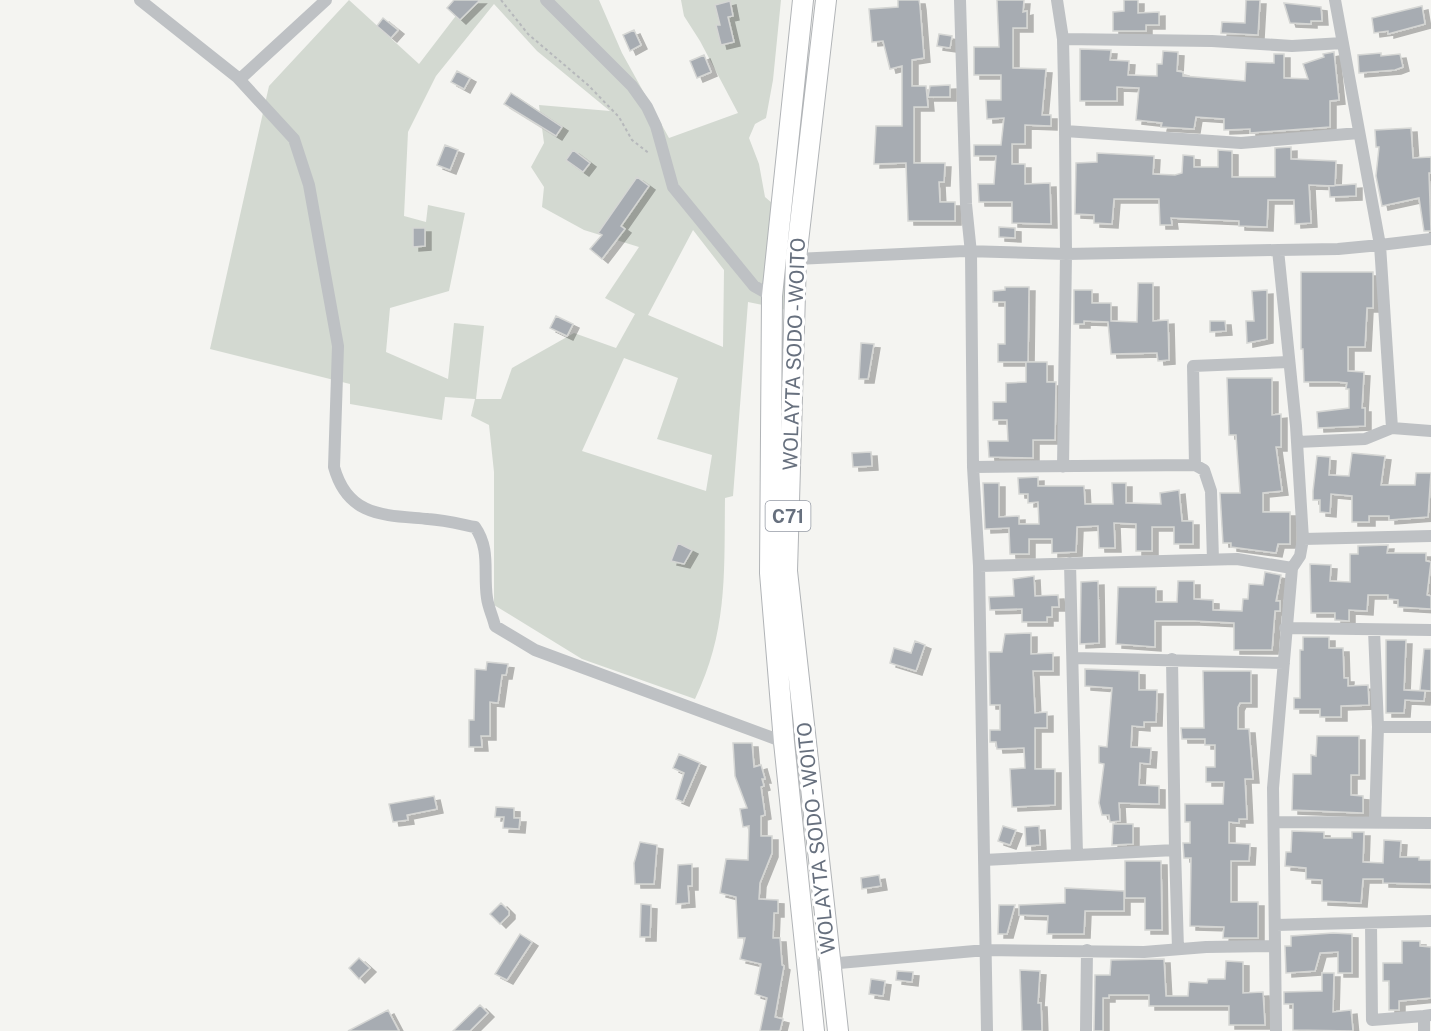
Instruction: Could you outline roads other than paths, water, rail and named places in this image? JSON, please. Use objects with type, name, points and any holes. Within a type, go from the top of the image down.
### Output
[{"type":"highway","name":"WOLAYTA SODO - WOITO","points":[[803,0],[772,296],[770,573],[784,742],[814,1031]]},
{"type":"highway","name":"WOLAYTA SODO - WOITO","points":[[826,0],[796,259],[787,571],[838,1031]]},
{"type":"street","points":[[140,0],[240,79],[294,139],[309,184],[338,346],[334,467],[338,480],[352,498],[363,509],[387,517],[430,519],[475,527],[483,538],[487,564],[486,597],[495,626],[535,650],[784,742]]},
{"type":"street","points":[[240,79],[326,0]]},
{"type":"street","points":[[546,0],[632,86],[647,107],[659,137],[673,187],[754,286],[772,296]]},
{"type":"street","points":[[960,0],[966,204],[971,253],[973,467],[979,566],[987,1031]]},
{"type":"street","points":[[1057,0],[1063,39],[1065,131],[1063,467]]},
{"type":"street","points":[[1335,0],[1380,245],[1392,428]]},
{"type":"street","points":[[1063,39],[1212,41],[1293,46],[1343,43]]},
{"type":"street","points":[[1065,131],[1241,142],[1359,133]]},
{"type":"street","points":[[796,259],[965,251],[971,253],[1066,254],[1338,249],[1431,239]]},
{"type":"street","points":[[1276,1031],[1273,788],[1285,628],[1292,568],[1300,556],[1303,538],[1297,442],[1278,249]]},
{"type":"street","points":[[1195,465],[1193,366],[1289,362]]},
{"type":"street","points":[[1297,442],[1365,439],[1392,428],[1431,431]]},
{"type":"street","points":[[973,467],[1195,465],[1204,470],[1210,491],[1213,560]]},
{"type":"street","points":[[1303,538],[1431,536]]},
{"type":"street","points":[[979,566],[1237,559],[1292,568]]},
{"type":"street","points":[[1070,563],[1077,855]]},
{"type":"street","points":[[1285,628],[1431,630]]},
{"type":"street","points":[[1374,630],[1378,727],[1375,823]]},
{"type":"street","points":[[1074,658],[1284,663]]},
{"type":"street","points":[[1172,659],[1174,850],[1178,949]]},
{"type":"street","points":[[1378,727],[1431,727]]},
{"type":"street","points":[[1275,822],[1431,824]]},
{"type":"street","points":[[984,860],[1174,850]]},
{"type":"street","points":[[1276,925],[1431,921]]},
{"type":"street","points":[[1371,923],[1372,1020],[1428,1016],[1424,1031]]},
{"type":"street","points":[[806,966],[986,950],[1144,952],[1275,946]]},
{"type":"street","points":[[1086,1031],[1087,950]]}]
